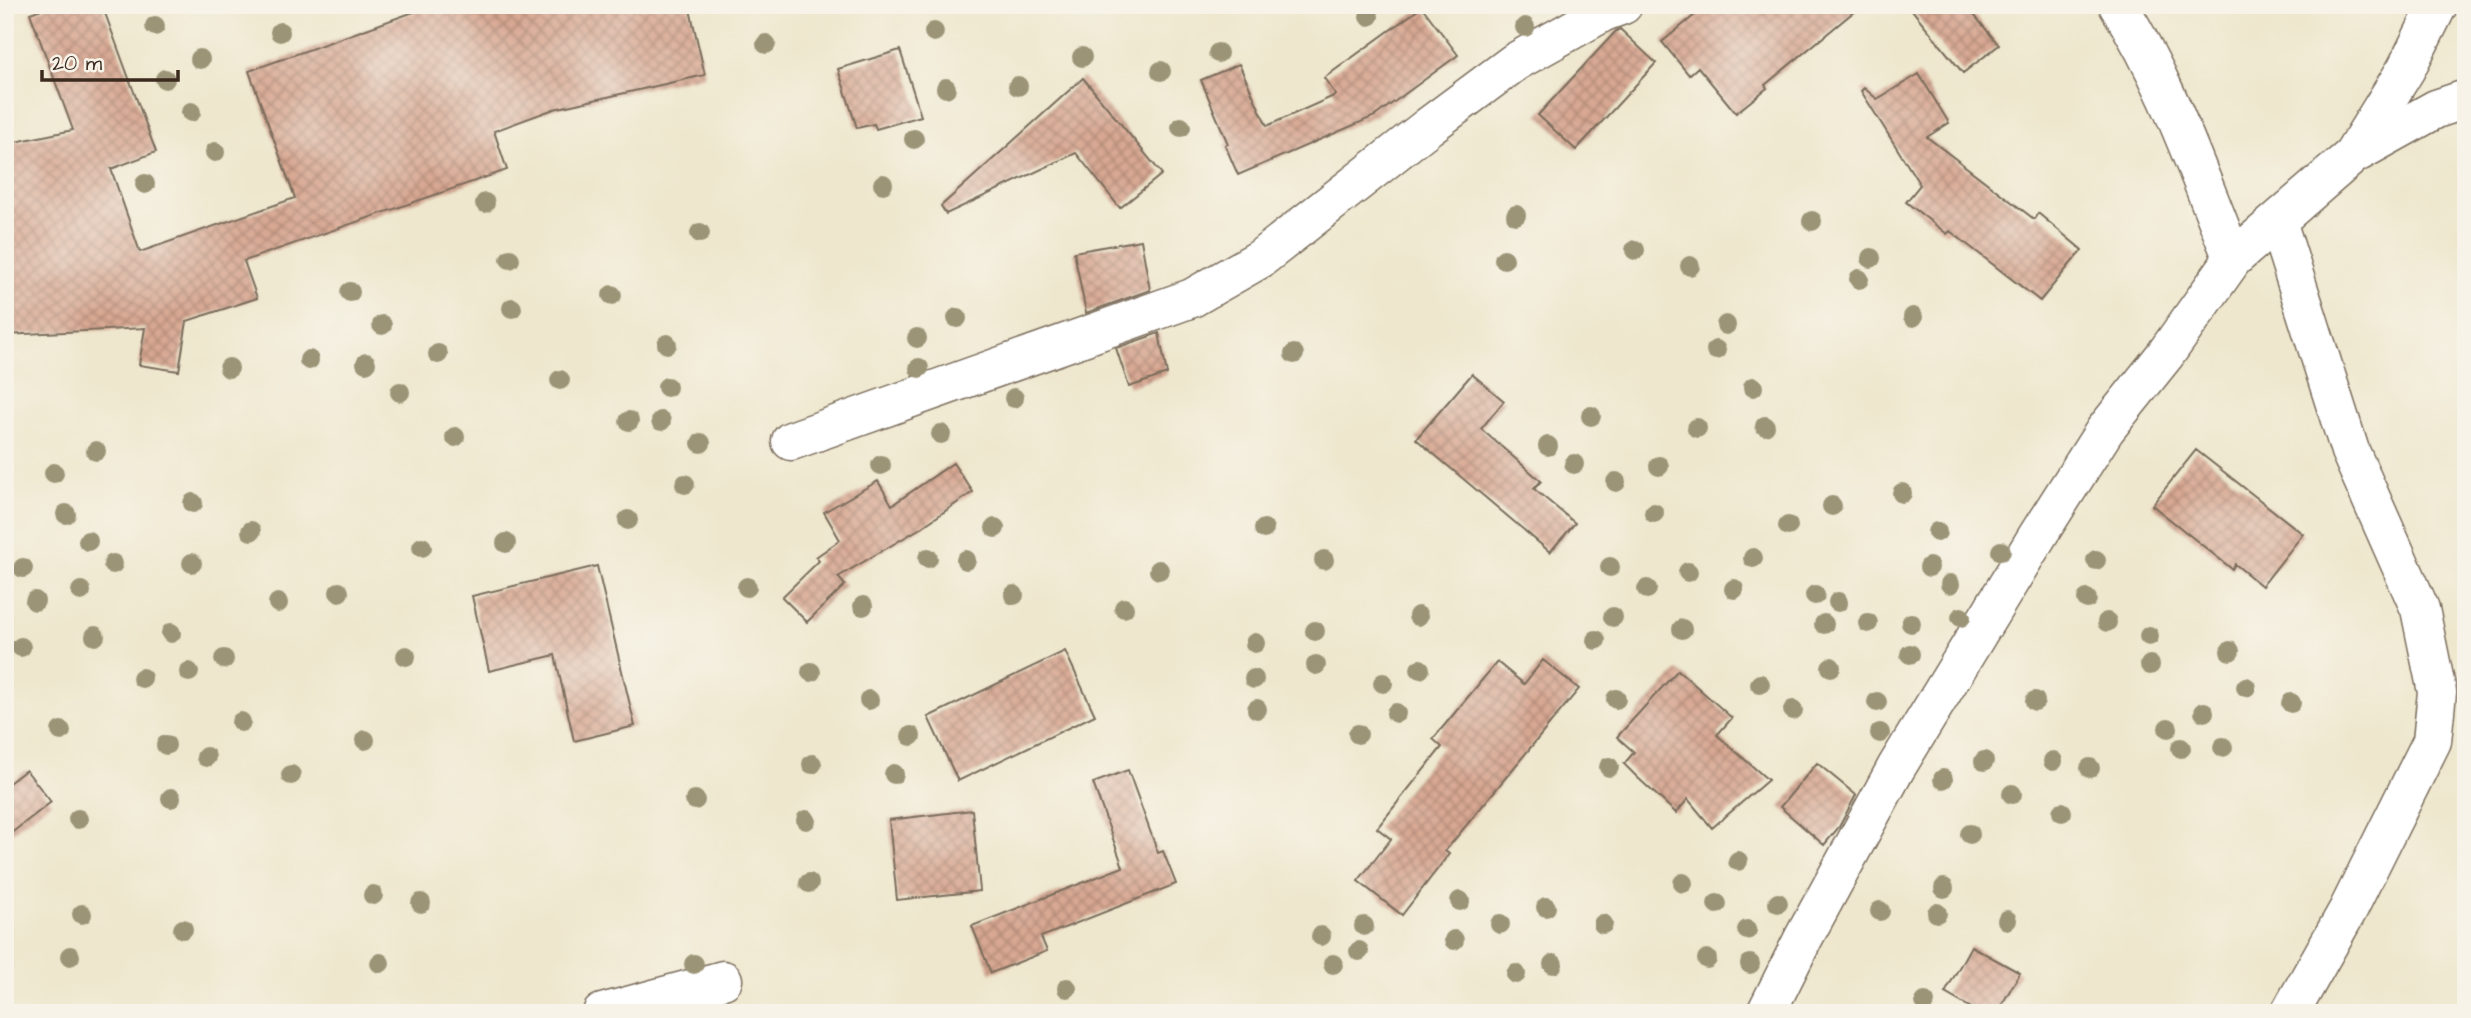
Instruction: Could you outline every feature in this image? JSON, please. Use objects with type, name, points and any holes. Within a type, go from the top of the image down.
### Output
[{"type":"street","points":[[791,441],[1192,298],[1260,259],[1515,62],[1604,12],[1623,5]]},
{"type":"street","points":[[2118,5],[2137,34],[2173,111],[2233,259]]},
{"type":"street","points":[[2353,155],[2406,69],[2438,5]]},
{"type":"street","points":[[1766,1013],[1896,768],[2038,535],[2105,430],[2165,355],[2233,259],[2353,155],[2436,109],[2466,99]]},
{"type":"street","points":[[2277,221],[2350,451],[2420,609],[2437,692],[2432,741],[2348,911],[2290,1013]]},
{"type":"street","points":[[602,1013],[723,981]]},
{"type":"building","points":[[52,5],[102,5],[156,152],[111,169],[140,252],[295,198],[249,71],[433,5],[689,5],[705,75],[554,109],[494,131],[507,170],[244,261],[257,298],[187,321],[179,371],[139,365],[145,328],[5,335],[5,144],[73,130],[30,13]]},
{"type":"building","points":[[1707,5],[1862,5],[1765,85],[1767,88],[1736,113],[1698,67],[1689,75],[1662,42]]},
{"type":"building","points":[[1908,5],[1966,5],[1999,45],[1963,73]]},
{"type":"building","points":[[1422,7],[1458,55],[1375,116],[1238,175],[1201,80],[1239,64],[1267,126],[1336,95],[1324,78]]},
{"type":"building","points":[[1620,29],[1656,63],[1576,150],[1538,115]]},
{"type":"building","points":[[900,50],[921,116],[876,129],[874,124],[857,128],[838,69]]},
{"type":"building","points":[[1919,74],[1949,123],[1927,137],[2034,219],[2038,213],[2082,250],[2040,301],[1950,231],[1947,234],[1906,202],[1920,185],[1861,91],[1864,88],[1877,99]]},
{"type":"building","points":[[1083,78],[1162,174],[1120,208],[1076,153],[946,214],[941,206]]},
{"type":"building","points":[[1141,240],[1150,290],[1086,313],[1074,252]]},
{"type":"building","points":[[1159,333],[1167,374],[1129,387],[1116,348]]},
{"type":"building","points":[[1472,374],[1504,401],[1481,429],[1541,481],[1534,489],[1575,523],[1550,552],[1416,439]]},
{"type":"building","points":[[2196,450],[2303,534],[2262,586],[2235,564],[2232,569],[2152,505]]},
{"type":"building","points":[[953,463],[973,492],[919,529],[838,577],[845,585],[807,622],[782,597],[819,561],[816,557],[840,540],[824,512],[878,481],[892,505]]},
{"type":"building","points":[[597,566],[635,726],[574,741],[555,655],[489,671],[472,596]]},
{"type":"building","points":[[1065,651],[1095,715],[958,781],[928,717]]},
{"type":"building","points":[[1543,660],[1579,689],[1445,851],[1449,854],[1402,915],[1358,881],[1391,839],[1377,828],[1442,747],[1433,739],[1497,662],[1524,684]]},
{"type":"building","points":[[1678,670],[1732,718],[1717,735],[1768,780],[1712,828],[1688,799],[1676,813],[1637,777],[1624,764],[1634,752],[1617,737]]},
{"type":"building","points":[[1817,763],[1856,795],[1839,827],[1824,845],[1780,807]]},
{"type":"building","points":[[26,770],[51,802],[5,838],[5,786]]},
{"type":"building","points":[[1128,770],[1158,853],[1163,851],[1176,884],[1041,937],[1047,951],[991,973],[972,926],[1123,867],[1093,783]]},
{"type":"building","points":[[972,810],[980,891],[897,900],[889,820]]},
{"type":"building","points":[[1971,946],[2020,973],[1997,1013],[1980,1013],[1945,993]]}]
